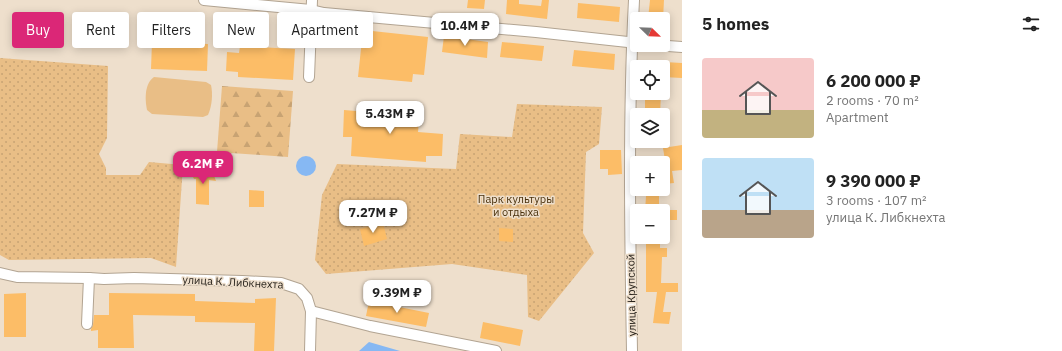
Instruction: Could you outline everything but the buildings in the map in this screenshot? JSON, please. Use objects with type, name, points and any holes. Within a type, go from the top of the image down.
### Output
[{"type":"street","points":[[204,0],[312,5],[324,13],[536,32],[630,42]]},
{"type":"street","name":"улица Крупской","points":[[634,0],[634,12]]},
{"type":"street","points":[[308,77],[312,5]]},
{"type":"street","points":[[670,46],[682,47]]},
{"type":"street","name":"улица Крупской","points":[[632,351],[630,201],[635,52]]},
{"type":"street","name":"улица К. Либкнехта","points":[[0,273],[17,277],[242,280],[281,283],[299,289],[307,298],[311,311]]},
{"type":"street","points":[[87,324],[89,278]]},
{"type":"street","points":[[310,351],[311,311],[370,326],[496,351]]},
{"type":"green space","points":[[0,58],[108,66],[107,138],[99,154],[106,168],[106,175],[140,175],[149,162],[183,165],[176,267],[151,258],[9,260],[0,255]]},
{"type":"green space","points":[[154,77],[206,82],[211,85],[212,100],[208,115],[203,117],[152,114],[147,110],[146,97],[148,84]]},
{"type":"green space","points":[[222,86],[293,91],[288,157],[217,152]]},
{"type":"green space","name":"Парк культуры и отдыха","points":[[517,104],[602,107],[599,144],[586,152],[583,233],[594,253],[539,321],[528,317],[527,275],[452,264],[326,274],[315,260],[322,195],[337,164],[456,169],[460,134],[512,137]]},
{"type":"water","points":[[306,156],[313,159],[316,166],[313,173],[306,176],[299,173],[296,166],[299,159]]},
{"type":"water","points":[[369,342],[400,351],[359,351]]}]
